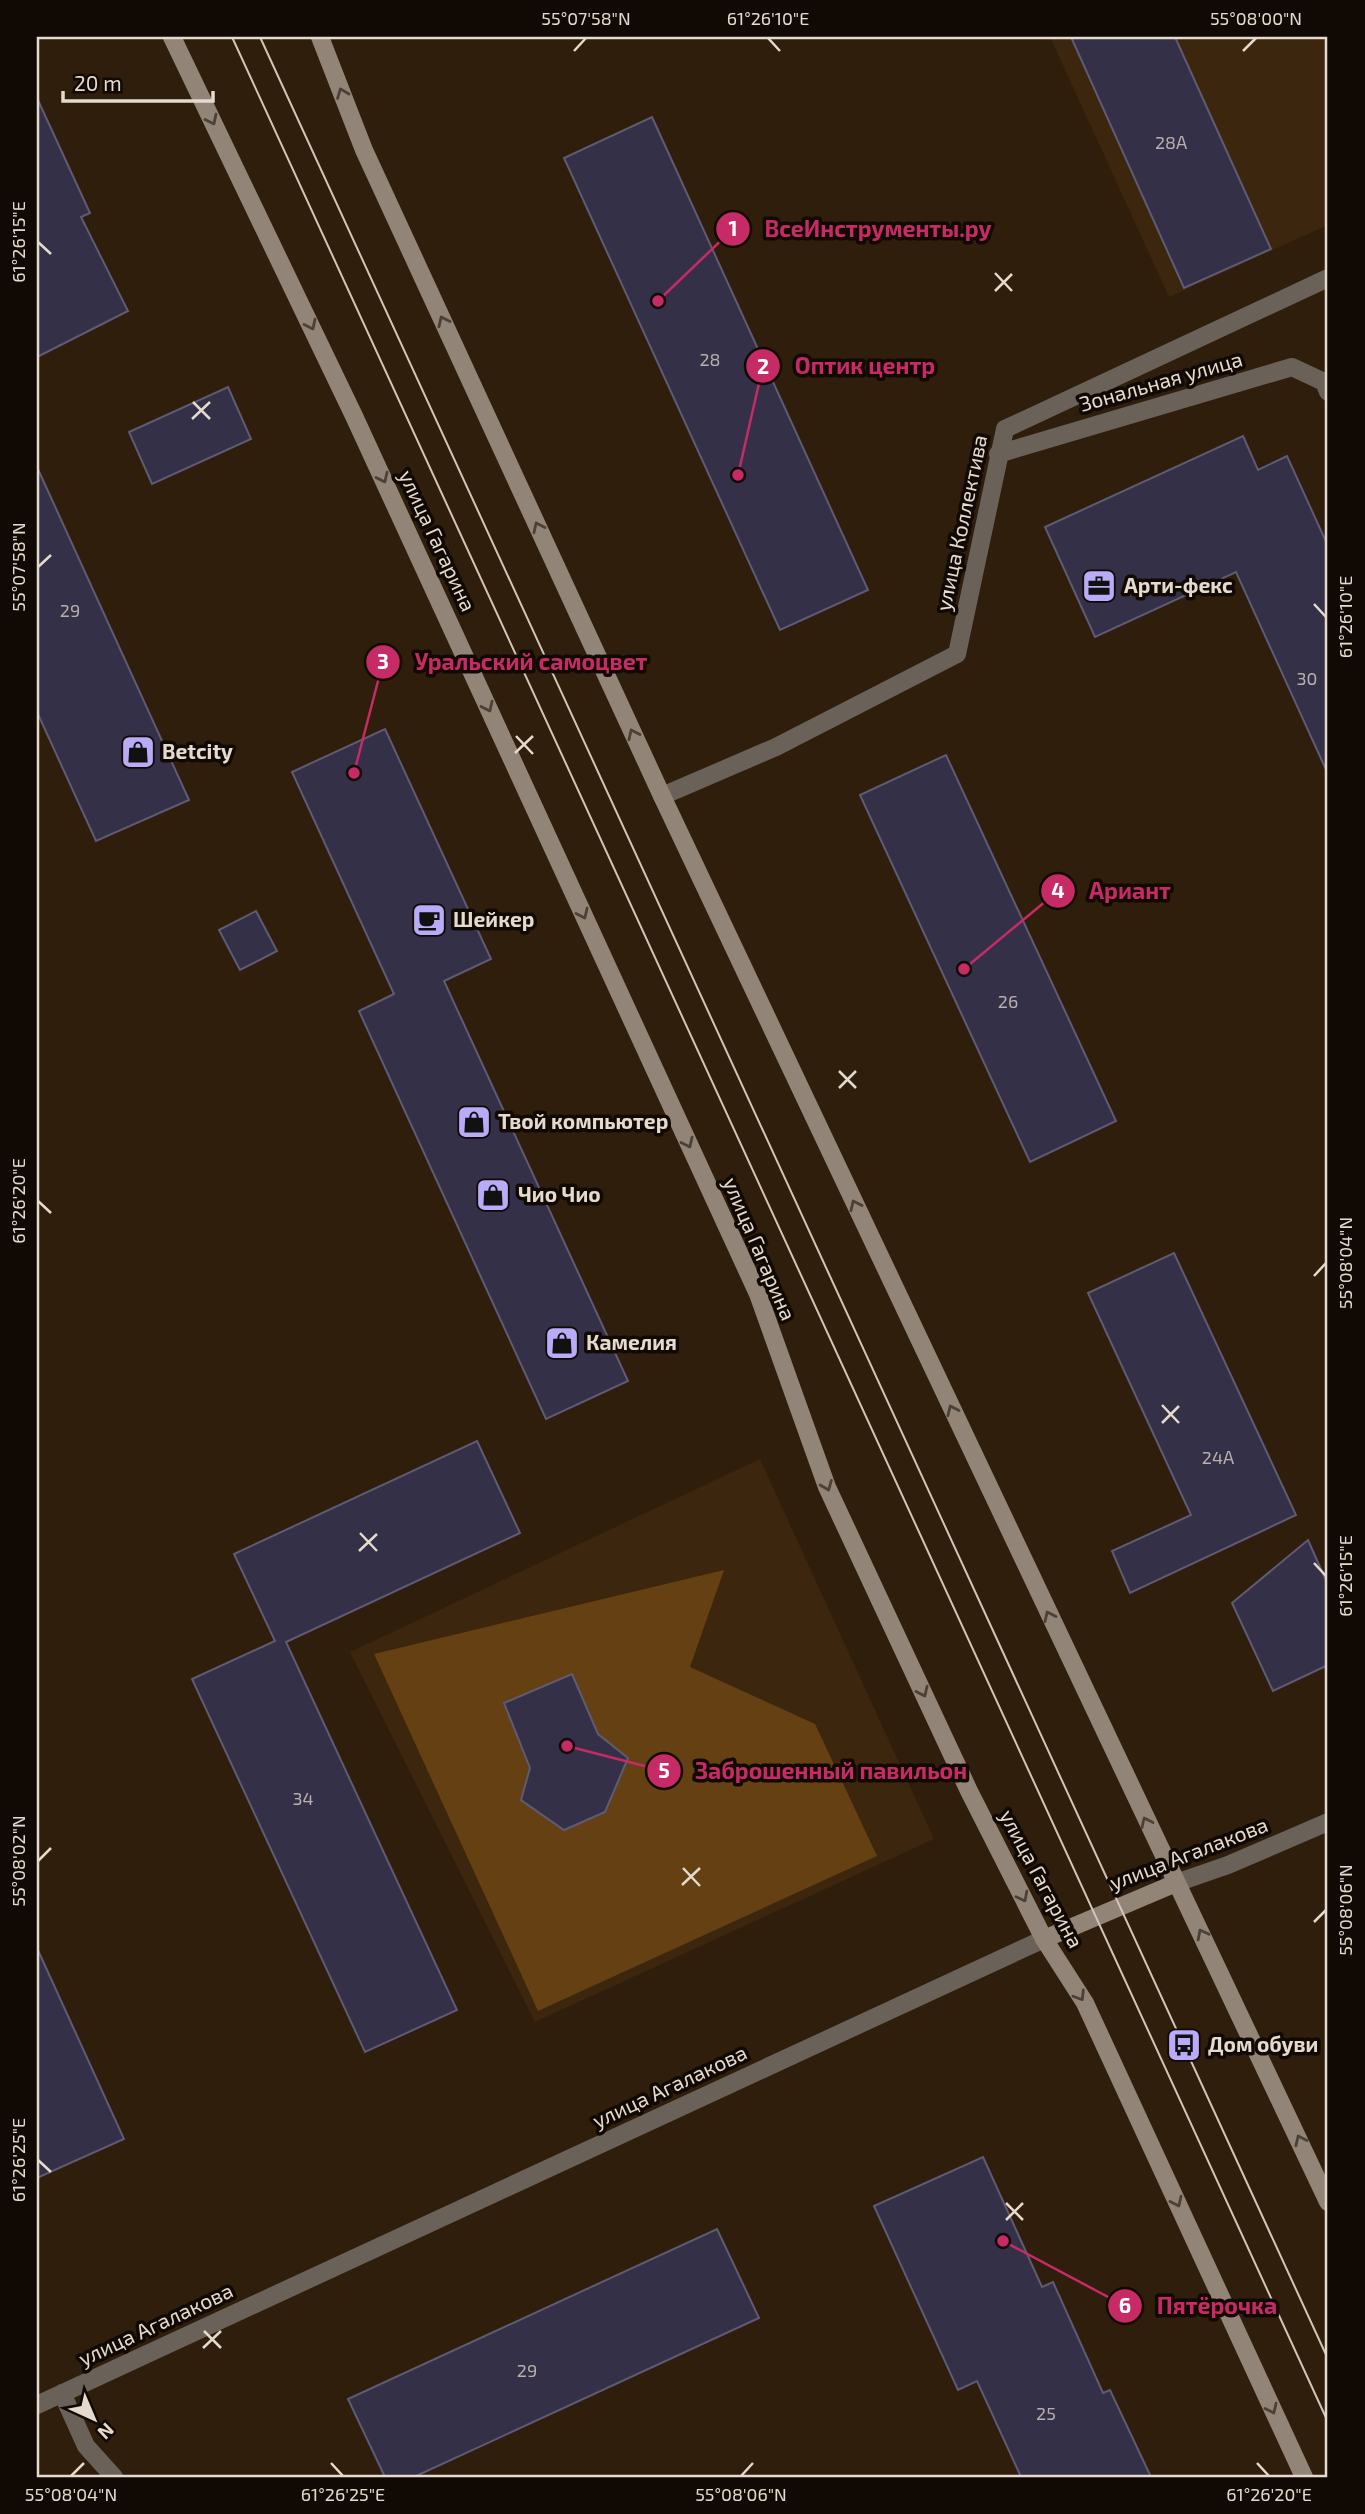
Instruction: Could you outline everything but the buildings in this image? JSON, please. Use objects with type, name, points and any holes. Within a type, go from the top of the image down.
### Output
[{"type":"main road","name":"улица Гагарина","points":[[172,37],[354,416],[758,1294],[827,1487],[969,1791],[1044,1939],[1085,2003],[1304,2477]]},
{"type":"main road","points":[[320,37],[364,150],[662,796],[1176,1883],[1220,1969],[1328,2202]]},
{"type":"main road","name":"улица Агалакова","points":[[1044,1939],[1176,1883]]},
{"type":"street","name":"улица Коллектива","points":[[662,796],[776,747],[957,654],[1005,429],[1328,278]]},
{"type":"street","name":"Зональная улица","points":[[998,454],[1292,367],[1324,382],[1328,392]]},
{"type":"street","name":"улица Агалакова","points":[[1176,1883],[1228,1865],[1328,1822]]},
{"type":"street","name":"улица Агалакова","points":[[37,2404],[1044,1939]]},
{"type":"street","points":[[62,2393],[86,2445],[114,2477]]},
{"type":"shaded area","points":[[1050,37],[1328,37],[1328,225],[1169,297]]},
{"type":"shaded area","points":[[760,1459],[934,1839],[535,2022],[350,1652]]},
{"type":"shaded area","points":[[724,1570],[690,1667],[815,1724],[877,1856],[538,2011],[374,1654]]},
{"type":"tram line","points":[[232,37],[1328,2422]]},
{"type":"tram line","points":[[260,37],[1328,2359]]},
{"type":"place","name":"ВсеИнструменты.ру","points":[[658,301]]},
{"type":"place","name":"Оптик центр","points":[[738,475]]},
{"type":"place","name":"Арти-фекс","points":[[1099,586]]},
{"type":"place","name":"Betcity","points":[[138,752]]},
{"type":"place","name":"Уральский самоцвет","points":[[354,773]]},
{"type":"place","name":"Шейкер","points":[[429,920]]},
{"type":"place","name":"Ариант","points":[[964,969]]},
{"type":"place","name":"Твой компьютер","points":[[474,1122]]},
{"type":"place","name":"Чио Чио","points":[[493,1195]]},
{"type":"place","name":"Камелия","points":[[562,1343]]},
{"type":"place","name":"Заброшенный павильон","points":[[567,1746]]},
{"type":"place","name":"Дом обуви","points":[[1184,2045]]},
{"type":"place","name":"Пятёрочка","points":[[1003,2241]]}]
